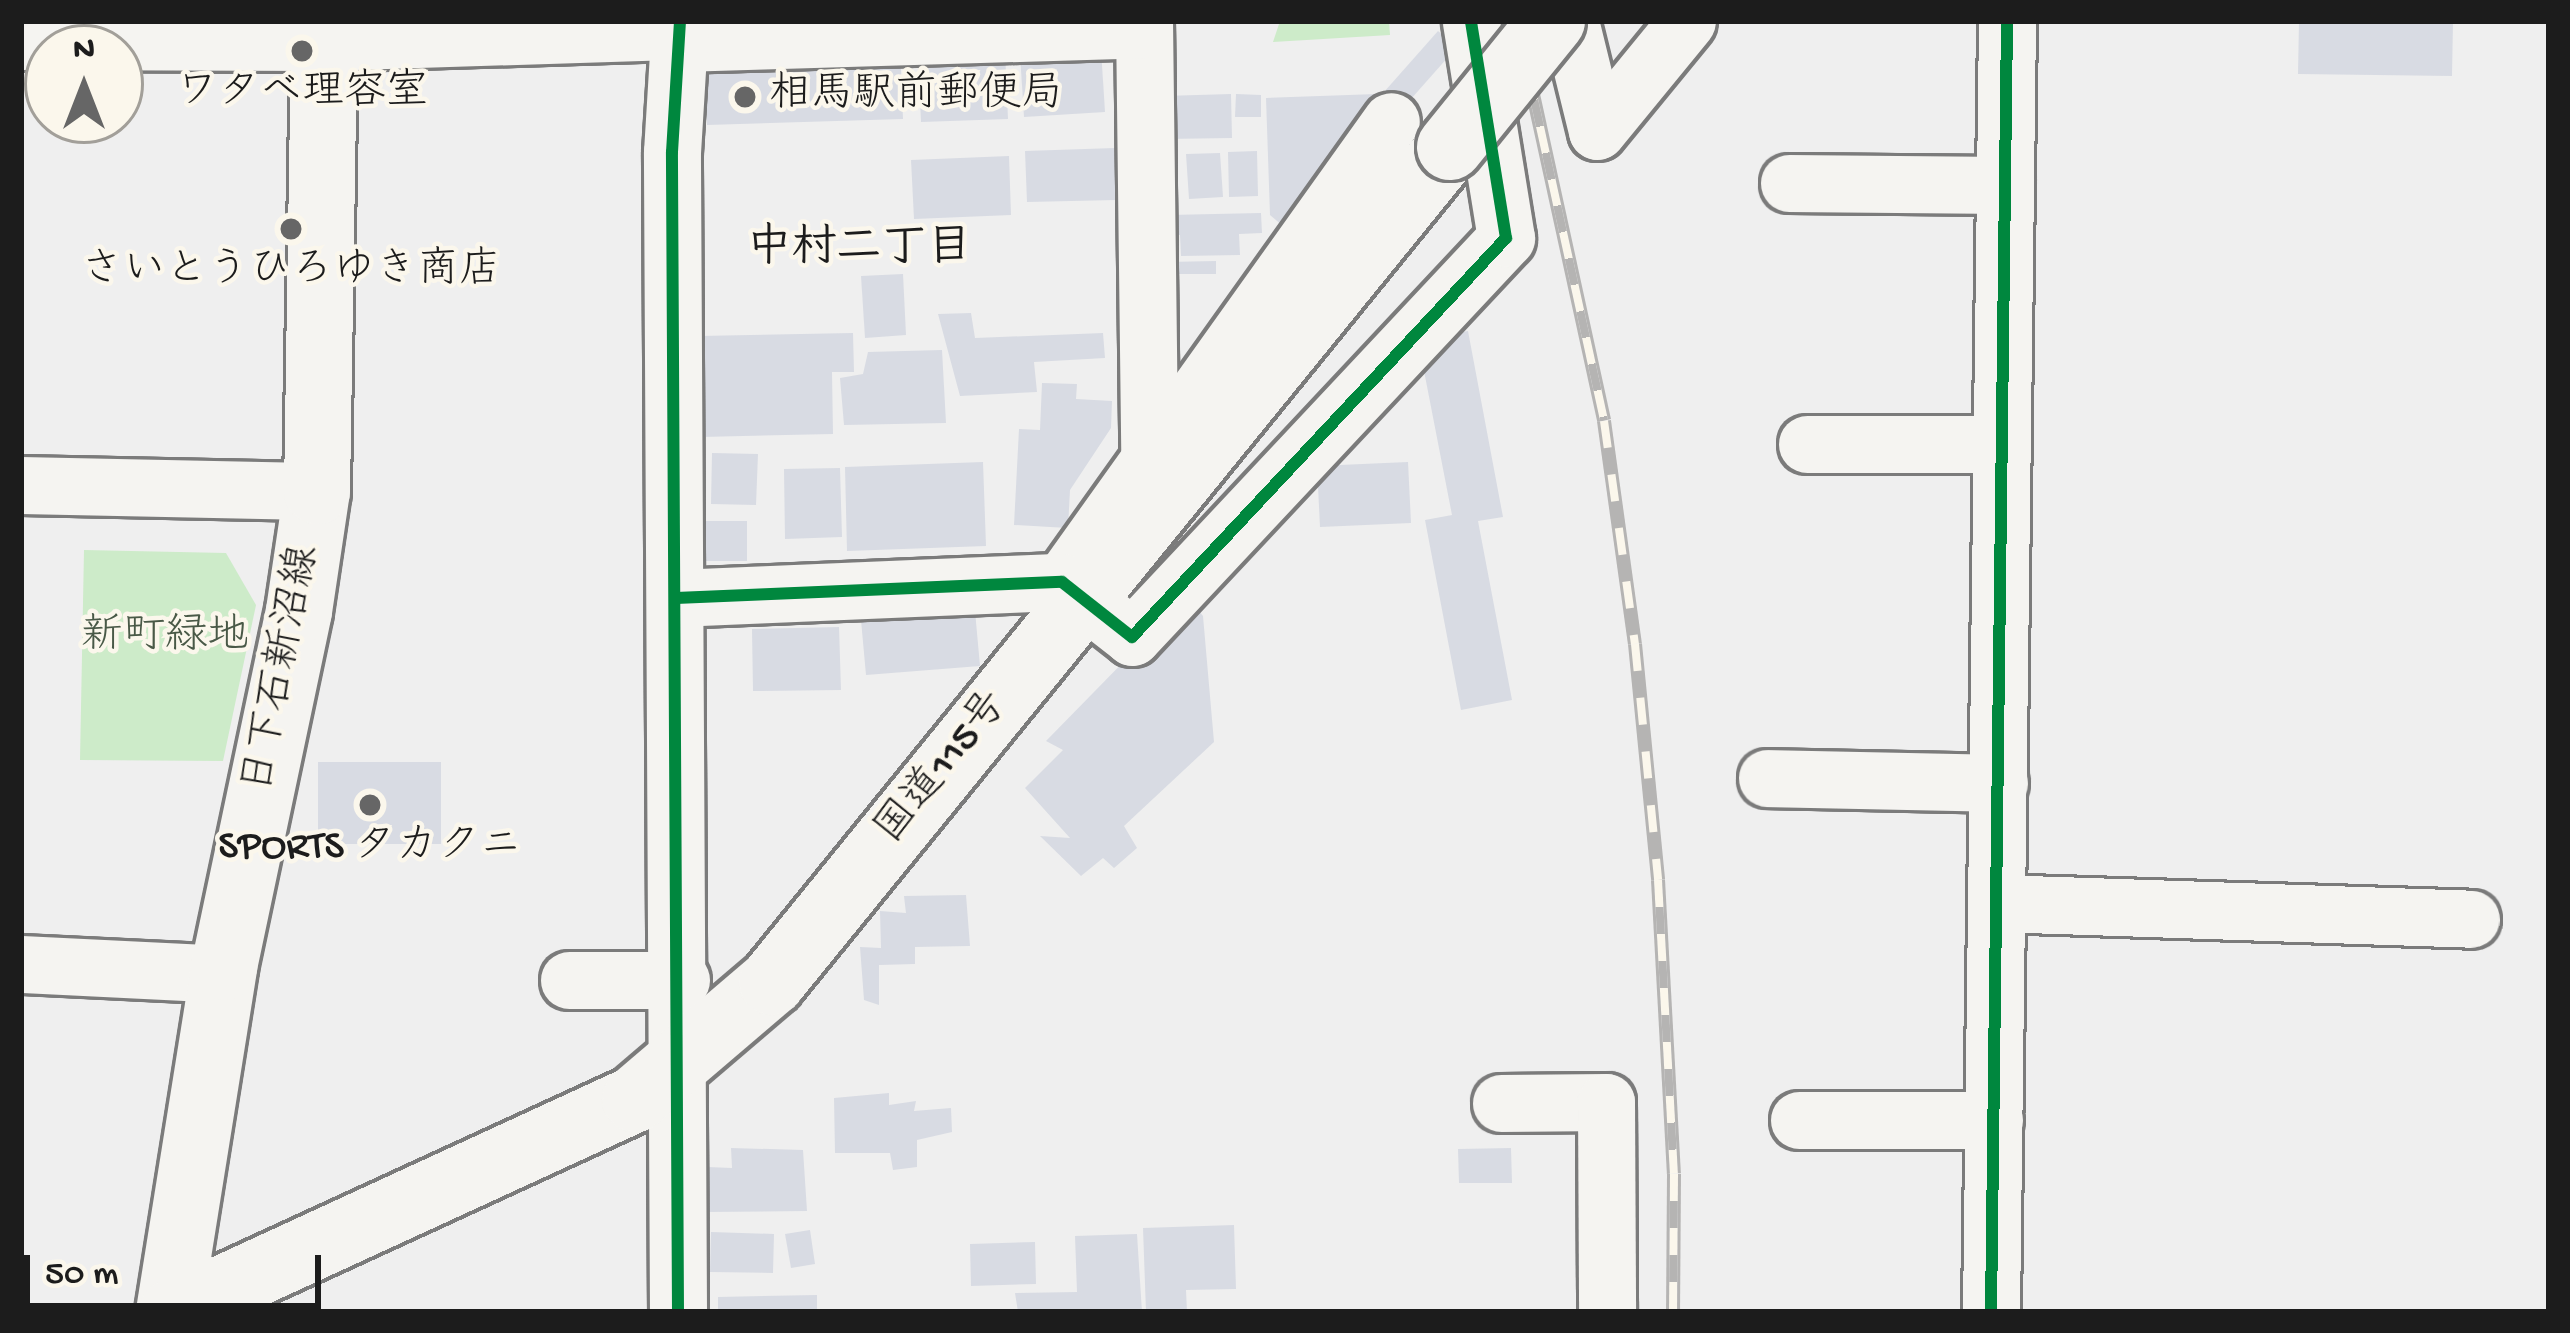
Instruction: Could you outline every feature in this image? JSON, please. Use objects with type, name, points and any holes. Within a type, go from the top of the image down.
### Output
[{"type":"main road","name":"国道115号","points":[[170,1312],[634,1099],[772,982],[1552,21]]},
{"type":"main road","name":"日下石新沼線","points":[[170,1312],[223,974],[299,611],[317,491],[324,32]]},
{"type":"street","points":[[676,598],[1079,595],[1132,637],[1506,238],[1471,21]]},
{"type":"street","points":[[1570,21],[1597,131],[1687,21]]},
{"type":"street","points":[[1991,1312],[2007,21]]},
{"type":"street","points":[[21,41],[324,32],[1144,25],[1149,456]]},
{"type":"street","points":[[678,1312],[676,1062],[681,980],[672,152],[680,32]]},
{"type":"street","points":[[1079,595],[1149,456],[1391,122]]},
{"type":"street","points":[[1790,183],[2005,185]]},
{"type":"street","points":[[1807,444],[2002,444]]},
{"type":"street","points":[[21,485],[317,491]]},
{"type":"street","points":[[1767,778],[1999,783]]},
{"type":"street","points":[[1997,903],[2471,919]]},
{"type":"street","points":[[21,964],[223,974]]},
{"type":"street","points":[[569,980],[681,980]]},
{"type":"street","points":[[1501,1103],[1606,1102],[1607,1312]]},
{"type":"street","points":[[1799,1120],[1994,1120]]},
{"type":"green space","points":[[1280,21],[1389,21],[1390,35],[1273,42]]},
{"type":"green space","name":"新町緑地","points":[[84,550],[226,553],[256,605],[223,761],[80,760]]},
{"type":"building","points":[[2299,21],[2453,21],[2452,76],[2298,74]]},
{"type":"building","points":[[1438,31],[1457,47],[1403,108],[1384,92]]},
{"type":"building","points":[[900,47],[903,119],[707,125],[705,72],[785,70],[784,50]]},
{"type":"building","points":[[1101,49],[1105,112],[1024,117],[1020,54]]},
{"type":"building","points":[[1005,51],[1008,119],[921,122],[918,55]]},
{"type":"building","points":[[1231,94],[1232,138],[1165,139],[1164,96]]},
{"type":"building","points":[[1236,94],[1261,95],[1261,117],[1235,117]]},
{"type":"building","points":[[1377,94],[1382,102],[1283,226],[1270,215],[1266,98]]},
{"type":"building","points":[[1115,148],[1116,200],[1027,202],[1025,151]]},
{"type":"building","points":[[1257,151],[1258,196],[1229,197],[1228,152]]},
{"type":"building","points":[[1220,153],[1223,197],[1189,199],[1186,154]]},
{"type":"building","points":[[1009,156],[1011,215],[914,219],[911,160]]},
{"type":"building","points":[[1261,213],[1262,233],[1239,234],[1240,255],[1181,256],[1180,235],[1169,235],[1169,215]]},
{"type":"building","points":[[1216,261],[1216,274],[1167,274],[1167,262]]},
{"type":"building","points":[[903,274],[906,335],[865,338],[861,276]]},
{"type":"building","points":[[971,313],[975,338],[1103,333],[1105,358],[1034,362],[1037,392],[960,396],[938,314]]},
{"type":"building","points":[[1468,331],[1503,517],[1478,521],[1512,700],[1461,710],[1425,520],[1452,515],[1418,340]]},
{"type":"building","points":[[853,333],[854,372],[832,372],[833,434],[701,437],[699,336]]},
{"type":"building","points":[[942,350],[946,423],[844,425],[840,378],[863,374],[868,352]]},
{"type":"building","points":[[1042,383],[1077,384],[1076,399],[1112,401],[1111,428],[1070,490],[1068,528],[1014,525],[1019,429],[1040,430]]},
{"type":"building","points":[[712,453],[758,454],[756,505],[711,504]]},
{"type":"building","points":[[983,462],[986,546],[847,551],[845,467]]},
{"type":"building","points":[[1408,462],[1411,523],[1320,527],[1317,466]]},
{"type":"building","points":[[840,468],[842,537],[785,539],[784,469]]},
{"type":"building","points":[[702,521],[747,521],[747,561],[702,561]]},
{"type":"building","points":[[1187,597],[1203,616],[1214,742],[1124,826],[1137,848],[1114,868],[1103,858],[1081,876],[1040,836],[1070,838],[1025,788],[1063,750],[1046,741]]},
{"type":"building","points":[[974,600],[980,666],[866,675],[860,609]]},
{"type":"building","points":[[839,627],[841,690],[753,691],[752,629]]},
{"type":"building","points":[[318,762],[441,762],[441,844],[318,844]]},
{"type":"building","points":[[966,895],[970,946],[915,947],[915,964],[879,965],[879,1005],[864,1000],[860,947],[881,948],[880,911],[906,913],[904,896]]},
{"type":"building","points":[[889,1093],[889,1105],[916,1101],[914,1111],[951,1108],[952,1132],[917,1140],[917,1167],[893,1170],[890,1153],[835,1153],[834,1098]]},
{"type":"building","points":[[731,1148],[803,1150],[807,1211],[705,1212],[707,1167],[732,1168]]},
{"type":"building","points":[[1511,1148],[1512,1183],[1459,1183],[1458,1149]]},
{"type":"building","points":[[1234,1225],[1236,1289],[1186,1290],[1187,1312],[1146,1312],[1143,1228]]},
{"type":"building","points":[[810,1230],[815,1264],[791,1268],[785,1234]]},
{"type":"building","points":[[711,1232],[774,1234],[773,1273],[710,1272]]},
{"type":"building","points":[[1137,1234],[1142,1312],[1018,1312],[1015,1293],[1077,1292],[1075,1236]]},
{"type":"building","points":[[1035,1242],[1036,1284],[971,1286],[970,1244]]},
{"type":"building","points":[[817,1295],[817,1312],[718,1312],[718,1297]]},
{"type":"railway","points":[[1517,21],[1604,421],[1635,644],[1658,880],[1674,1174],[1673,1312]]},
{"type":"cycle path","points":[[678,1312],[672,152],[680,21]]},
{"type":"cycle path","points":[[676,598],[1062,582],[1132,637],[1506,238],[1471,21]]},
{"type":"cycle path","points":[[1991,1312],[2007,21]]},
{"type":"place","name":"ワタベ理容室","points":[[302,51]]},
{"type":"place","name":"相馬駅前郵便局","points":[[745,97]]},
{"type":"place","name":"さいとうひろゆき商店","points":[[291,229]]},
{"type":"place","name":"SPORTS タカクニ","points":[[370,805]]},
{"type":"district","name":"中村二丁目","points":[[859,251]]}]
